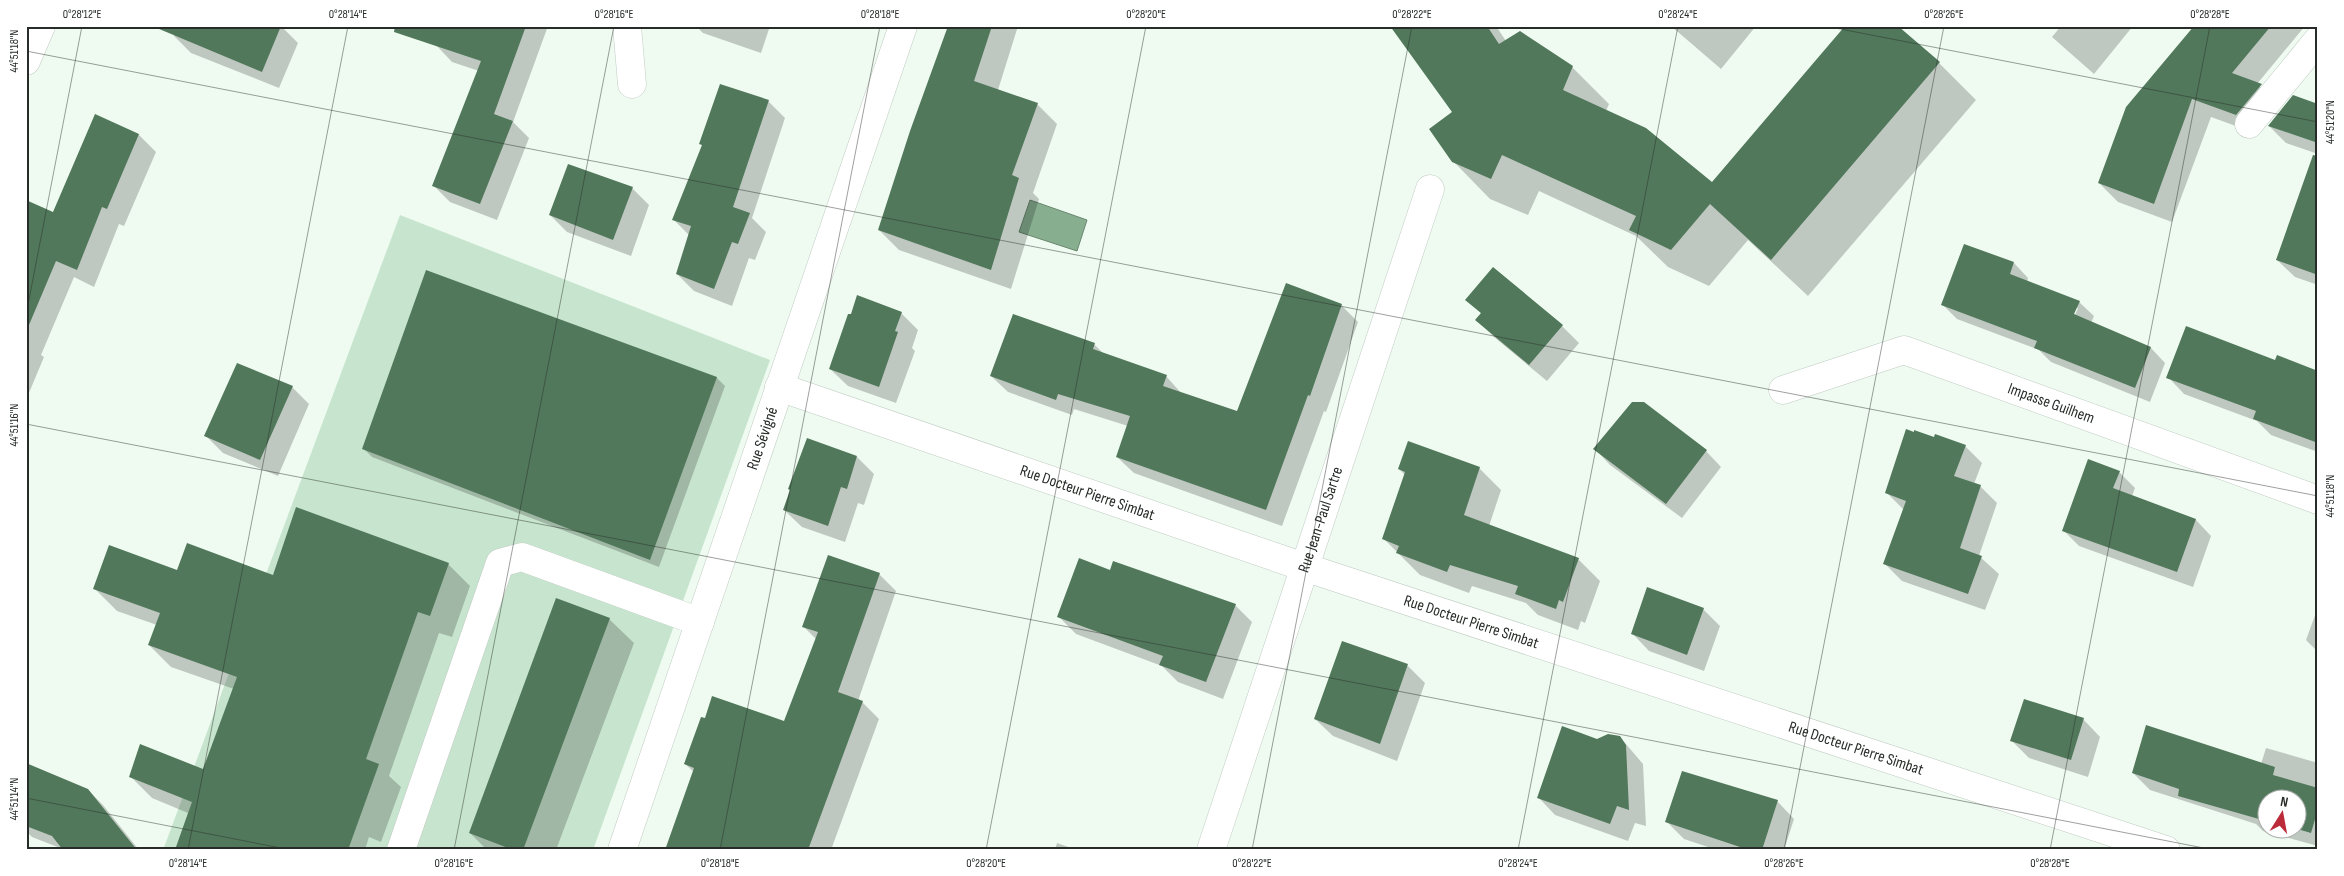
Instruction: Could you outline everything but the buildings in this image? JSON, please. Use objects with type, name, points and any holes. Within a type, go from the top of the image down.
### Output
[{"type":"street","points":[[26,61],[41,26]]},
{"type":"street","points":[[627,26],[632,84]]},
{"type":"street","name":"Rue Sévigné","points":[[622,850],[903,26]]},
{"type":"street","points":[[2249,124],[2318,40]]},
{"type":"street","name":"Rue Jean-Paul Sartre","points":[[1211,850],[1430,189]]},
{"type":"street","name":"Impasse Guilhem","points":[[1783,390],[1904,350],[2318,500]]},
{"type":"street","name":"Rue Docteur Pierre Simbat","points":[[779,387],[1304,568],[2166,850]]},
{"type":"street","points":[[401,850],[500,563],[522,557],[700,622]]},
{"type":"shaded area","points":[[1030,200],[1087,220],[1077,251],[1019,232]]},
{"type":"shaded area","points":[[400,215],[770,360],[593,850],[163,850]]}]
